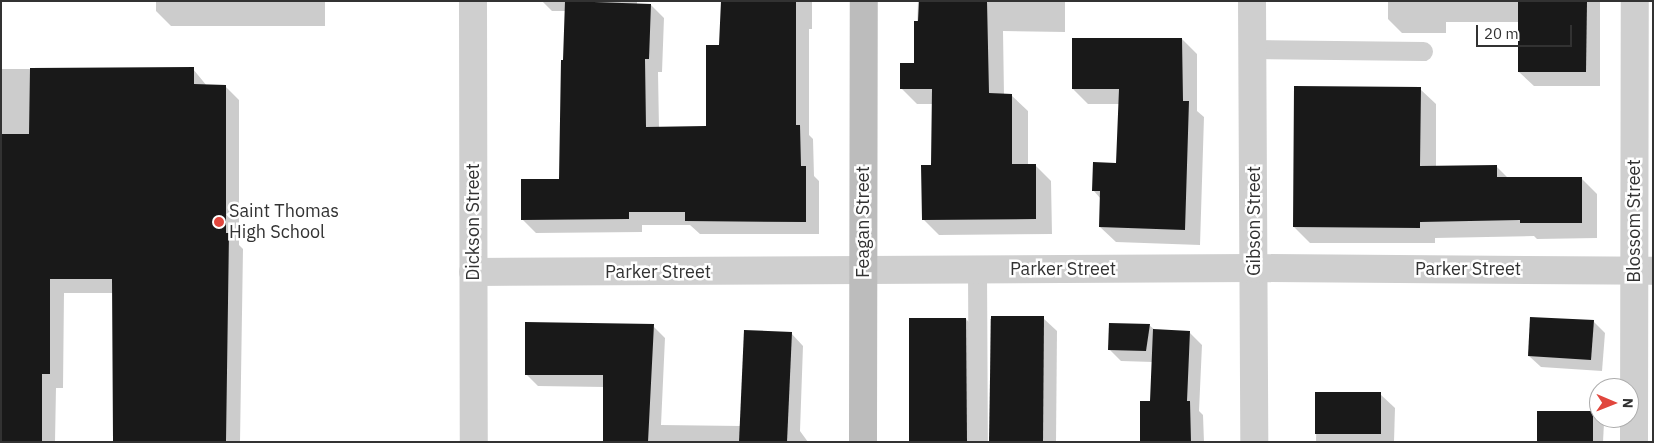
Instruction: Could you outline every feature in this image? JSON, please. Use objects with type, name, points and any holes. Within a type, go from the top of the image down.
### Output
[{"type":"street","name":"Dickson Street","points":[[473,1],[474,442]]},
{"type":"street","name":"Feagan Street","points":[[863,442],[864,1]]},
{"type":"street","name":"Gibson Street","points":[[1252,1],[1254,442]]},
{"type":"street","name":"Blossom Street","points":[[1634,442],[1644,271],[1635,1]]},
{"type":"street","name":"Parker Street","points":[[473,272],[1254,268],[1644,271]]},
{"type":"lane","points":[[1253,50],[1423,51]]},
{"type":"lane","points":[[977,270],[978,442]]},
{"type":"building","points":[[565,1],[651,4],[649,59],[645,59],[646,127],[706,126],[706,45],[719,45],[721,1],[796,1],[796,125],[800,125],[801,166],[806,166],[806,222],[685,221],[685,212],[629,212],[629,219],[521,220],[521,179],[559,179],[561,60],[563,60]]},
{"type":"building","points":[[919,1],[987,1],[989,93],[1012,94],[1012,164],[1036,164],[1036,219],[922,220],[921,165],[931,165],[932,89],[900,89],[900,63],[914,63],[914,21],[918,21]]},
{"type":"building","points":[[1518,1],[1587,1],[1586,72],[1518,72]]},
{"type":"building","points":[[1072,38],[1182,38],[1183,101],[1189,101],[1185,230],[1099,227],[1100,191],[1092,191],[1093,162],[1116,163],[1119,89],[1072,89]]},
{"type":"building","points":[[194,67],[194,84],[226,85],[226,233],[229,233],[226,442],[113,442],[112,279],[50,279],[50,374],[42,374],[42,442],[1,442],[1,134],[29,134],[30,68]]},
{"type":"building","points":[[1294,86],[1421,87],[1420,166],[1497,165],[1497,177],[1582,177],[1582,223],[1520,223],[1520,220],[1420,222],[1420,228],[1293,227]]},
{"type":"building","points":[[991,316],[1044,316],[1043,442],[989,442]]},
{"type":"building","points":[[1530,317],[1594,320],[1591,360],[1528,356]]},
{"type":"building","points":[[909,318],[966,318],[967,442],[909,442]]},
{"type":"building","points":[[525,322],[654,324],[648,442],[603,442],[603,375],[525,375]]},
{"type":"building","points":[[1109,323],[1150,324],[1146,351],[1108,350]]},
{"type":"building","points":[[1153,329],[1190,331],[1187,401],[1190,401],[1191,442],[1140,442],[1140,401],[1150,401]]},
{"type":"building","points":[[744,330],[792,332],[787,442],[739,442]]},
{"type":"building","points":[[1315,392],[1381,392],[1381,434],[1315,434]]},
{"type":"building","points":[[1537,411],[1589,411],[1589,428],[1593,428],[1593,442],[1537,442]]},
{"type":"place","name":"Saint Thomas High School","points":[[219,222]]}]
